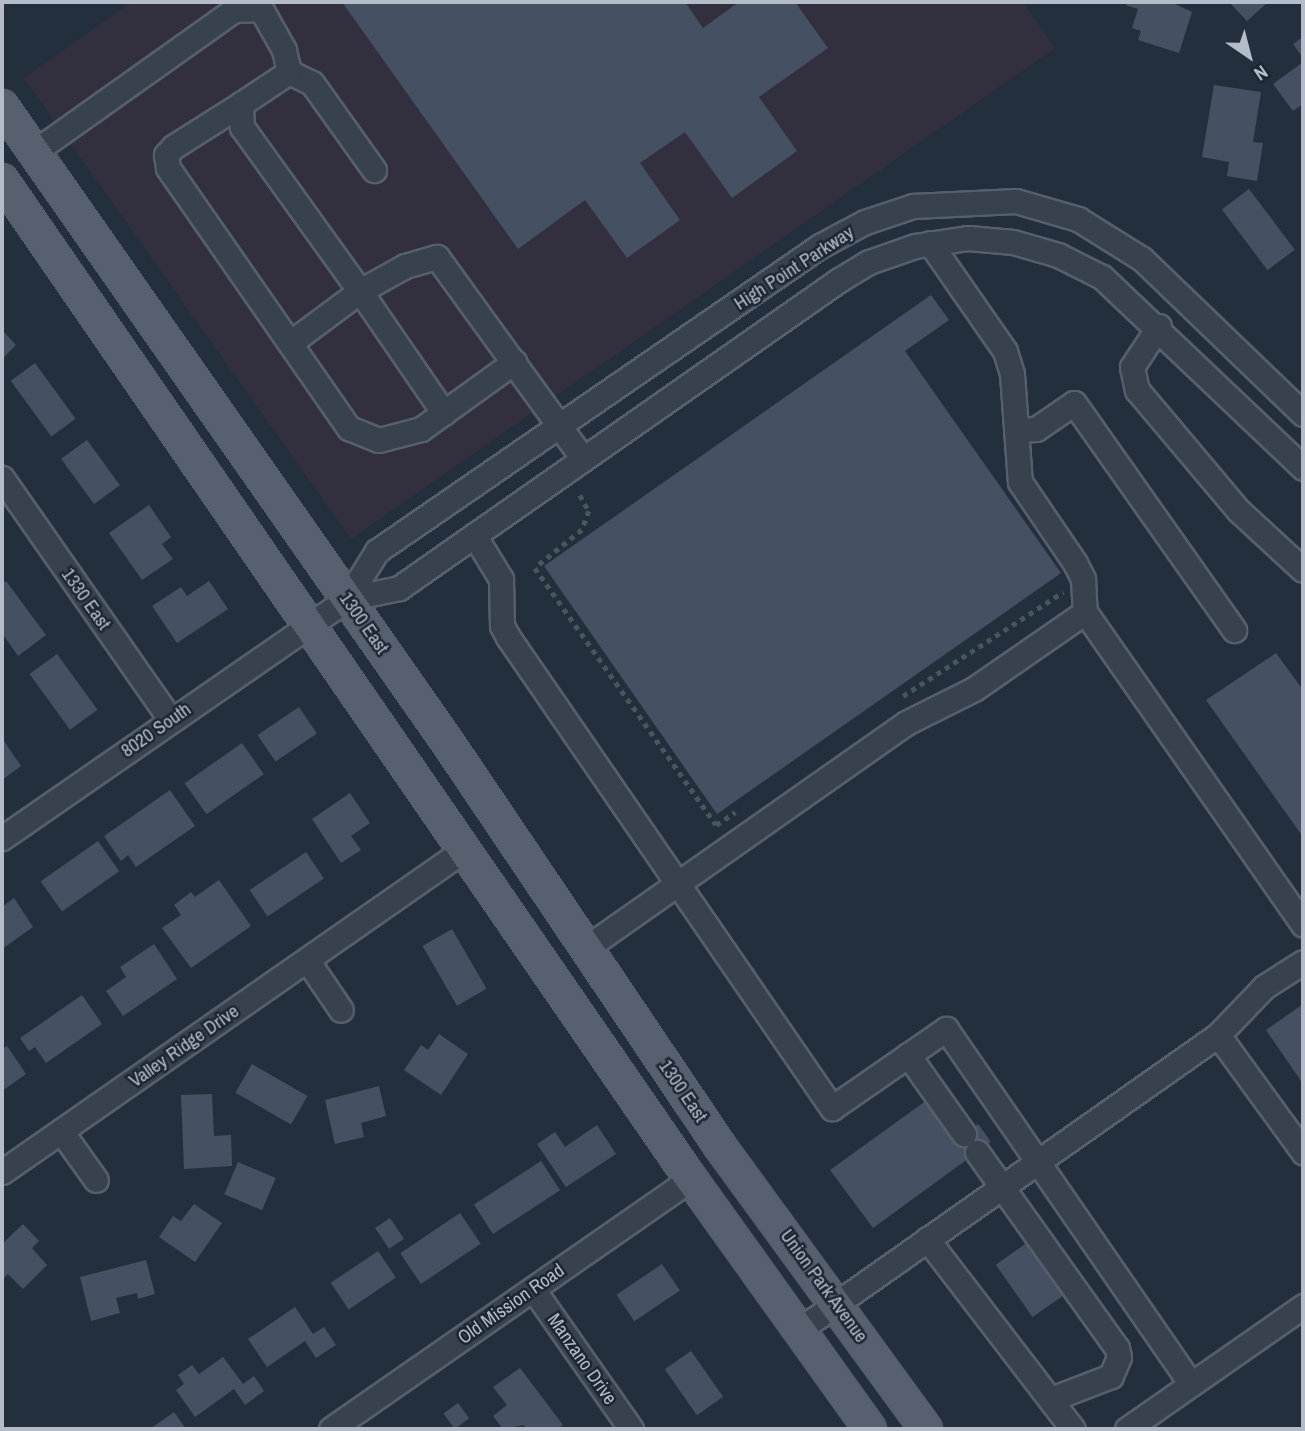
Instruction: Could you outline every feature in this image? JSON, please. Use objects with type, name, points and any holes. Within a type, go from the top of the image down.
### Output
[{"type":"main road","name":"1300 East","points":[[2,106],[348,599],[719,1145]]},
{"type":"main road","points":[[2,180],[691,1179],[870,1429]]},
{"type":"main road","name":"Union Park Avenue","points":[[719,1145],[837,1303],[926,1429]]},
{"type":"street","points":[[34,152],[234,10],[261,9],[284,50],[289,72]]},
{"type":"street","points":[[289,72],[173,147],[166,155],[168,168],[290,343],[359,436],[397,439],[444,413],[514,362]]},
{"type":"street","points":[[289,72],[312,83],[374,170]]},
{"type":"street","points":[[241,104],[242,127],[444,413]]},
{"type":"street","name":"High Point Parkway","points":[[348,599],[377,551],[821,246],[854,228],[913,206],[1016,201],[1078,219],[1143,259],[1303,414]]},
{"type":"street","name":"High Point Parkway","points":[[310,623],[348,599],[398,588],[839,280],[869,262],[930,243],[968,237],[1013,242],[1058,256],[1102,277],[1159,326],[1303,468]]},
{"type":"street","points":[[930,243],[1005,351],[1012,374],[1020,482],[1083,579],[1085,612],[1301,916]]},
{"type":"street","points":[[290,343],[360,292],[405,266],[437,257],[583,459]]},
{"type":"street","points":[[1159,326],[1132,367],[1137,390],[1238,510],[1303,570]]},
{"type":"street","points":[[1016,430],[1036,429],[1074,403],[1234,630]]},
{"type":"street","name":"1330 East","points":[[2,478],[171,720]]},
{"type":"street","points":[[474,535],[501,579],[502,626],[508,637],[832,1108],[946,1029],[1191,1384]]},
{"type":"street","points":[[586,948],[906,723],[974,689],[1085,612]]},
{"type":"street","name":"8020 South","points":[[2,838],[310,623]]},
{"type":"street","name":"Valley Ridge Drive","points":[[2,1172],[464,850]]},
{"type":"street","points":[[307,960],[341,1010]]},
{"type":"street","points":[[799,1329],[1218,1035],[1264,986],[1303,962]]},
{"type":"street","points":[[1218,1035],[1303,1152]]},
{"type":"street","points":[[908,1055],[1110,1337],[1119,1357],[1111,1376],[1100,1383],[1051,1399]]},
{"type":"street","points":[[61,1132],[96,1180]]},
{"type":"street","name":"Old Mission Road","points":[[331,1429],[691,1179]]},
{"type":"street","points":[[927,1239],[1073,1429]]},
{"type":"street","name":"Manzano Drive","points":[[533,1289],[631,1429]]},
{"type":"street","points":[[1127,1429],[1303,1306]]},
{"type":"path","points":[[580,495],[589,511],[582,530],[535,568],[716,825],[739,809]]},
{"type":"path","points":[[897,701],[1083,579]]},
{"type":"shaded area","points":[[131,2],[1023,2],[1055,48],[351,539],[24,78]]},
{"type":"building","points":[[342,2],[685,2],[703,28],[739,2],[795,2],[828,48],[759,97],[797,151],[732,198],[685,132],[640,163],[680,220],[627,258],[585,200],[518,249]]},
{"type":"building","points":[[1127,2],[1171,2],[1192,12],[1179,53],[1138,40],[1141,31],[1132,28],[1138,9],[1126,5]]},
{"type":"building","points":[[1229,2],[1268,2],[1247,21]]},
{"type":"building","points":[[1303,37],[1303,58],[1293,44]]},
{"type":"building","points":[[1303,62],[1303,104],[1293,111],[1273,84]]},
{"type":"building","points":[[1214,85],[1261,92],[1253,142],[1263,143],[1257,181],[1227,176],[1229,162],[1202,157]]},
{"type":"building","points":[[1249,189],[1295,250],[1268,270],[1222,209]]},
{"type":"building","points":[[931,295],[949,320],[905,351],[1061,573],[717,814],[544,566]]},
{"type":"building","points":[[2,330],[16,345],[2,359]]},
{"type":"building","points":[[35,363],[76,419],[51,436],[11,381]]},
{"type":"building","points":[[87,440],[120,485],[94,504],[61,459]]},
{"type":"building","points":[[149,505],[171,537],[162,544],[173,559],[142,580],[109,533]]},
{"type":"building","points":[[6,581],[46,635],[18,656],[2,633],[2,584]]},
{"type":"building","points":[[209,581],[228,609],[177,643],[152,606],[181,587],[187,596]]},
{"type":"building","points":[[1276,653],[1303,690],[1303,837],[1206,700]]},
{"type":"building","points":[[57,654],[98,710],[70,730],[29,674]]},
{"type":"building","points":[[299,707],[317,734],[275,761],[258,735]]},
{"type":"building","points":[[2,738],[21,766],[2,780]]},
{"type":"building","points":[[242,743],[264,774],[206,814],[185,783]]},
{"type":"building","points":[[170,790],[195,826],[136,867],[128,855],[121,861],[104,836]]},
{"type":"building","points":[[350,793],[370,823],[351,836],[361,850],[341,863],[312,819]]},
{"type":"building","points":[[98,841],[119,871],[62,911],[41,881]]},
{"type":"building","points":[[306,852],[324,879],[268,917],[250,890]]},
{"type":"building","points":[[219,880],[251,926],[191,968],[162,928],[181,915],[174,905],[191,892],[195,897]]},
{"type":"building","points":[[14,898],[33,927],[2,949],[2,907]]},
{"type":"building","points":[[452,929],[486,989],[457,1006],[423,946]]},
{"type":"building","points":[[154,944],[177,979],[123,1016],[106,991],[126,977],[120,967]]},
{"type":"building","points":[[82,995],[102,1024],[46,1063],[35,1047],[29,1051],[20,1038]]},
{"type":"building","points":[[1303,1004],[1303,1084],[1266,1030]]},
{"type":"building","points":[[439,1034],[468,1054],[441,1095],[404,1070],[421,1045],[428,1050]]},
{"type":"building","points":[[7,1046],[26,1074],[2,1091],[2,1049]]},
{"type":"building","points":[[252,1064],[307,1096],[291,1125],[236,1093]]},
{"type":"building","points":[[379,1086],[386,1116],[361,1123],[364,1137],[335,1144],[325,1100]]},
{"type":"building","points":[[212,1094],[214,1136],[231,1135],[232,1166],[184,1169],[181,1095]]},
{"type":"building","points":[[927,1100],[956,1140],[978,1124],[991,1142],[873,1228],[830,1170]]},
{"type":"building","points":[[597,1125],[616,1154],[566,1187],[537,1144],[555,1132],[565,1147]]},
{"type":"building","points":[[541,1161],[560,1190],[493,1234],[474,1205]]},
{"type":"building","points":[[238,1162],[276,1178],[262,1210],[224,1194]]},
{"type":"building","points":[[194,1204],[222,1223],[195,1262],[159,1237],[173,1216],[181,1221]]},
{"type":"building","points":[[460,1213],[481,1244],[421,1284],[400,1253]]},
{"type":"building","points":[[390,1218],[404,1239],[389,1249],[375,1228]]},
{"type":"building","points":[[23,1224],[39,1241],[32,1248],[47,1265],[23,1289],[8,1274],[2,1280],[2,1244]]},
{"type":"building","points":[[1031,1240],[1068,1292],[1032,1317],[996,1265]]},
{"type":"building","points":[[378,1251],[396,1278],[349,1309],[331,1283]]},
{"type":"building","points":[[146,1260],[155,1294],[138,1299],[137,1293],[116,1298],[120,1313],[91,1321],[80,1277]]},
{"type":"building","points":[[662,1264],[680,1291],[634,1321],[616,1295]]},
{"type":"building","points":[[295,1307],[313,1334],[324,1327],[336,1345],[316,1358],[305,1341],[267,1367],[248,1339]]},
{"type":"building","points":[[691,1351],[723,1397],[697,1415],[665,1369]]},
{"type":"building","points":[[223,1357],[243,1384],[254,1376],[264,1391],[245,1405],[234,1389],[195,1417],[176,1390],[184,1384],[178,1375],[192,1365],[199,1374]]},
{"type":"building","points":[[520,1368],[563,1425],[557,1429],[527,1429],[524,1425],[503,1429],[493,1416],[507,1405],[493,1387]]},
{"type":"building","points":[[458,1403],[469,1418],[455,1429],[443,1414]]},
{"type":"building","points":[[174,1412],[186,1429],[150,1429]]}]
